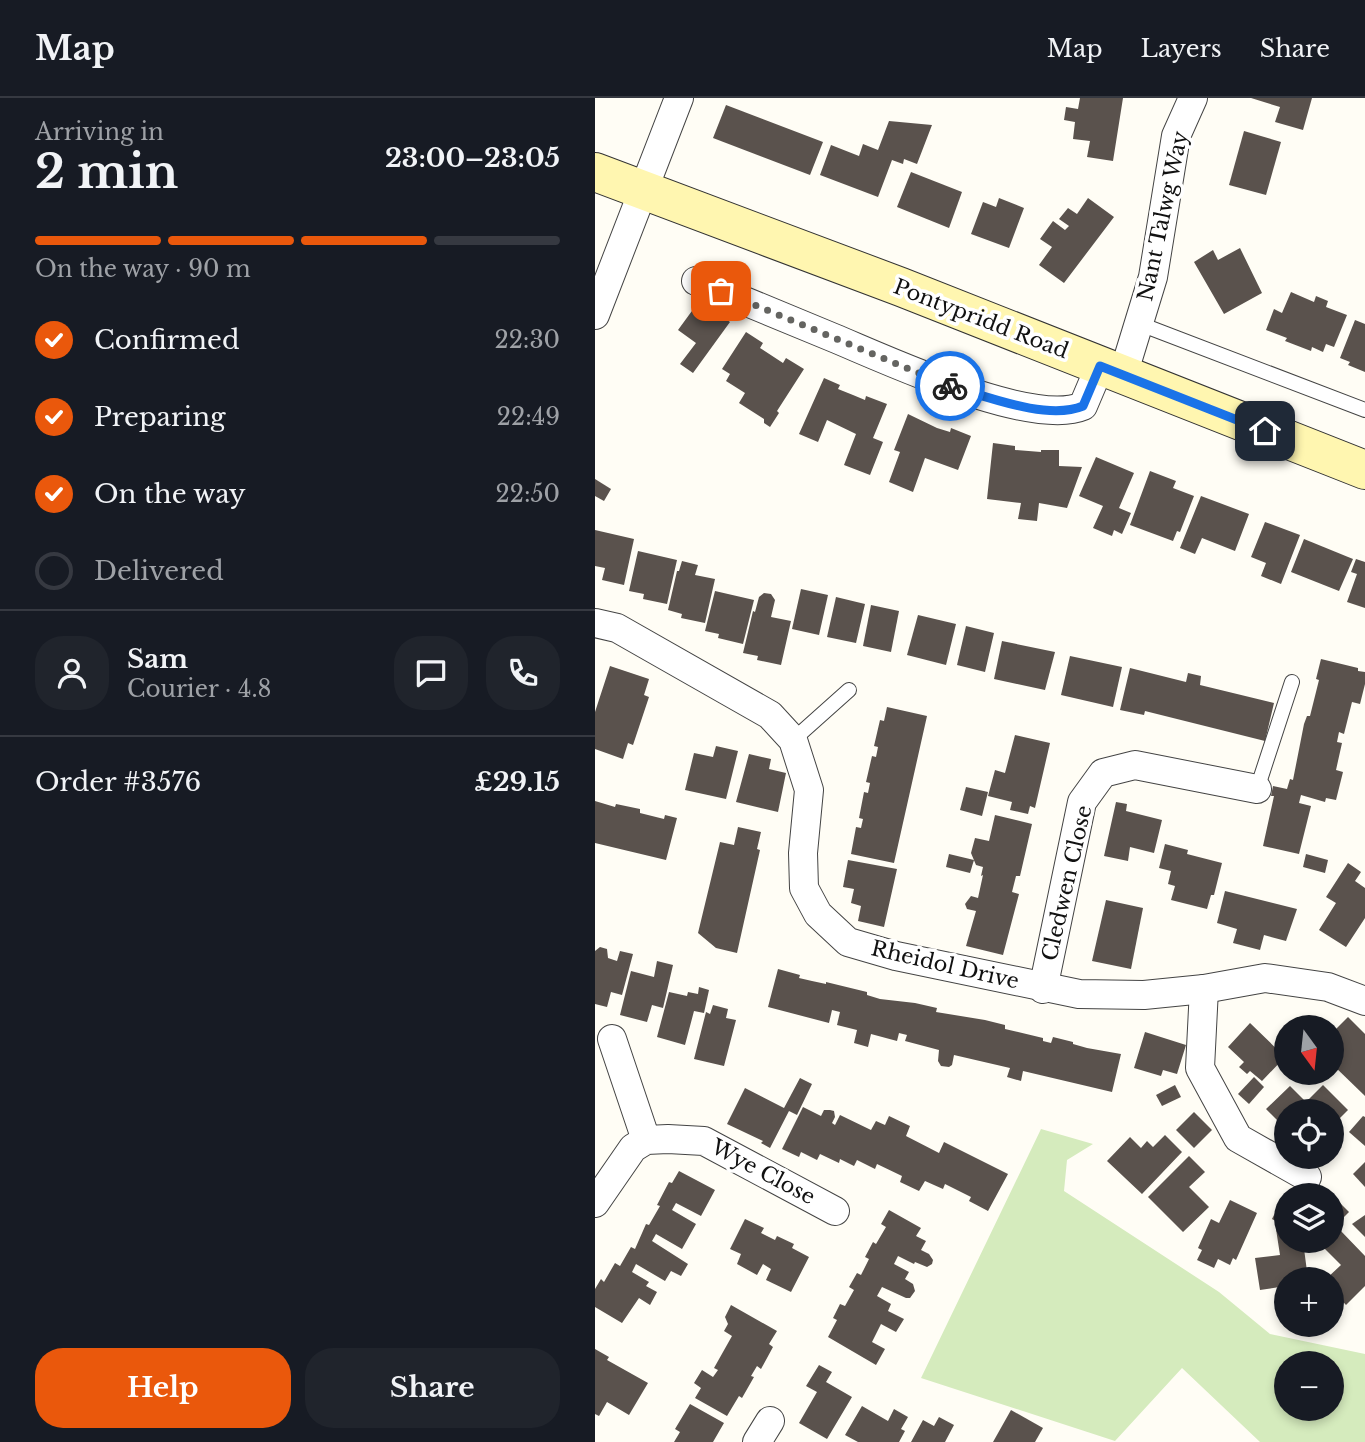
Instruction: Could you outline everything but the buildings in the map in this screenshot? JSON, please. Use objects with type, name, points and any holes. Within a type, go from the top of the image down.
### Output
[{"type":"main road","name":"Pontypridd Road","points":[[595,172],[940,303],[1365,470]]},
{"type":"street","points":[[595,315],[679,98]]},
{"type":"street","name":"Nant Talwg Way","points":[[696,281],[950,386],[1036,409],[1070,412],[1083,406],[1111,370],[1140,324],[1153,277],[1176,136],[1193,98]]},
{"type":"street","name":"Rheidol Drive","points":[[595,623],[617,628],[770,715],[793,740],[809,790],[803,853],[804,888],[818,914],[848,942],[896,956],[1079,995],[1204,989],[1265,978],[1328,987],[1365,1001]]},
{"type":"street","name":"Cledwen Close","points":[[1043,989],[1082,802],[1103,773],[1135,765],[1257,789]]},
{"type":"street","points":[[1204,989],[1200,1068],[1238,1138],[1307,1177]]},
{"type":"street","points":[[595,1203],[633,1147],[646,1140],[612,1039]]},
{"type":"street","name":"Wye Close","points":[[646,1140],[704,1141],[835,1210]]},
{"type":"lane","points":[[1140,324],[1365,410]]},
{"type":"lane","points":[[1257,789],[1292,682]]},
{"type":"lane","points":[[793,740],[849,690]]},
{"type":"green space","points":[[1041,1129],[1093,1144],[1067,1160],[1064,1191],[1219,1292],[1274,1337],[1365,1354],[1365,1442],[1260,1442],[1182,1368],[1115,1441],[921,1378]]},
{"type":"way so far","points":[[721,291],[950,386]]},
{"type":"route","points":[[950,386],[1036,409],[1070,412],[1083,406],[1100,366],[1265,431]]}]
